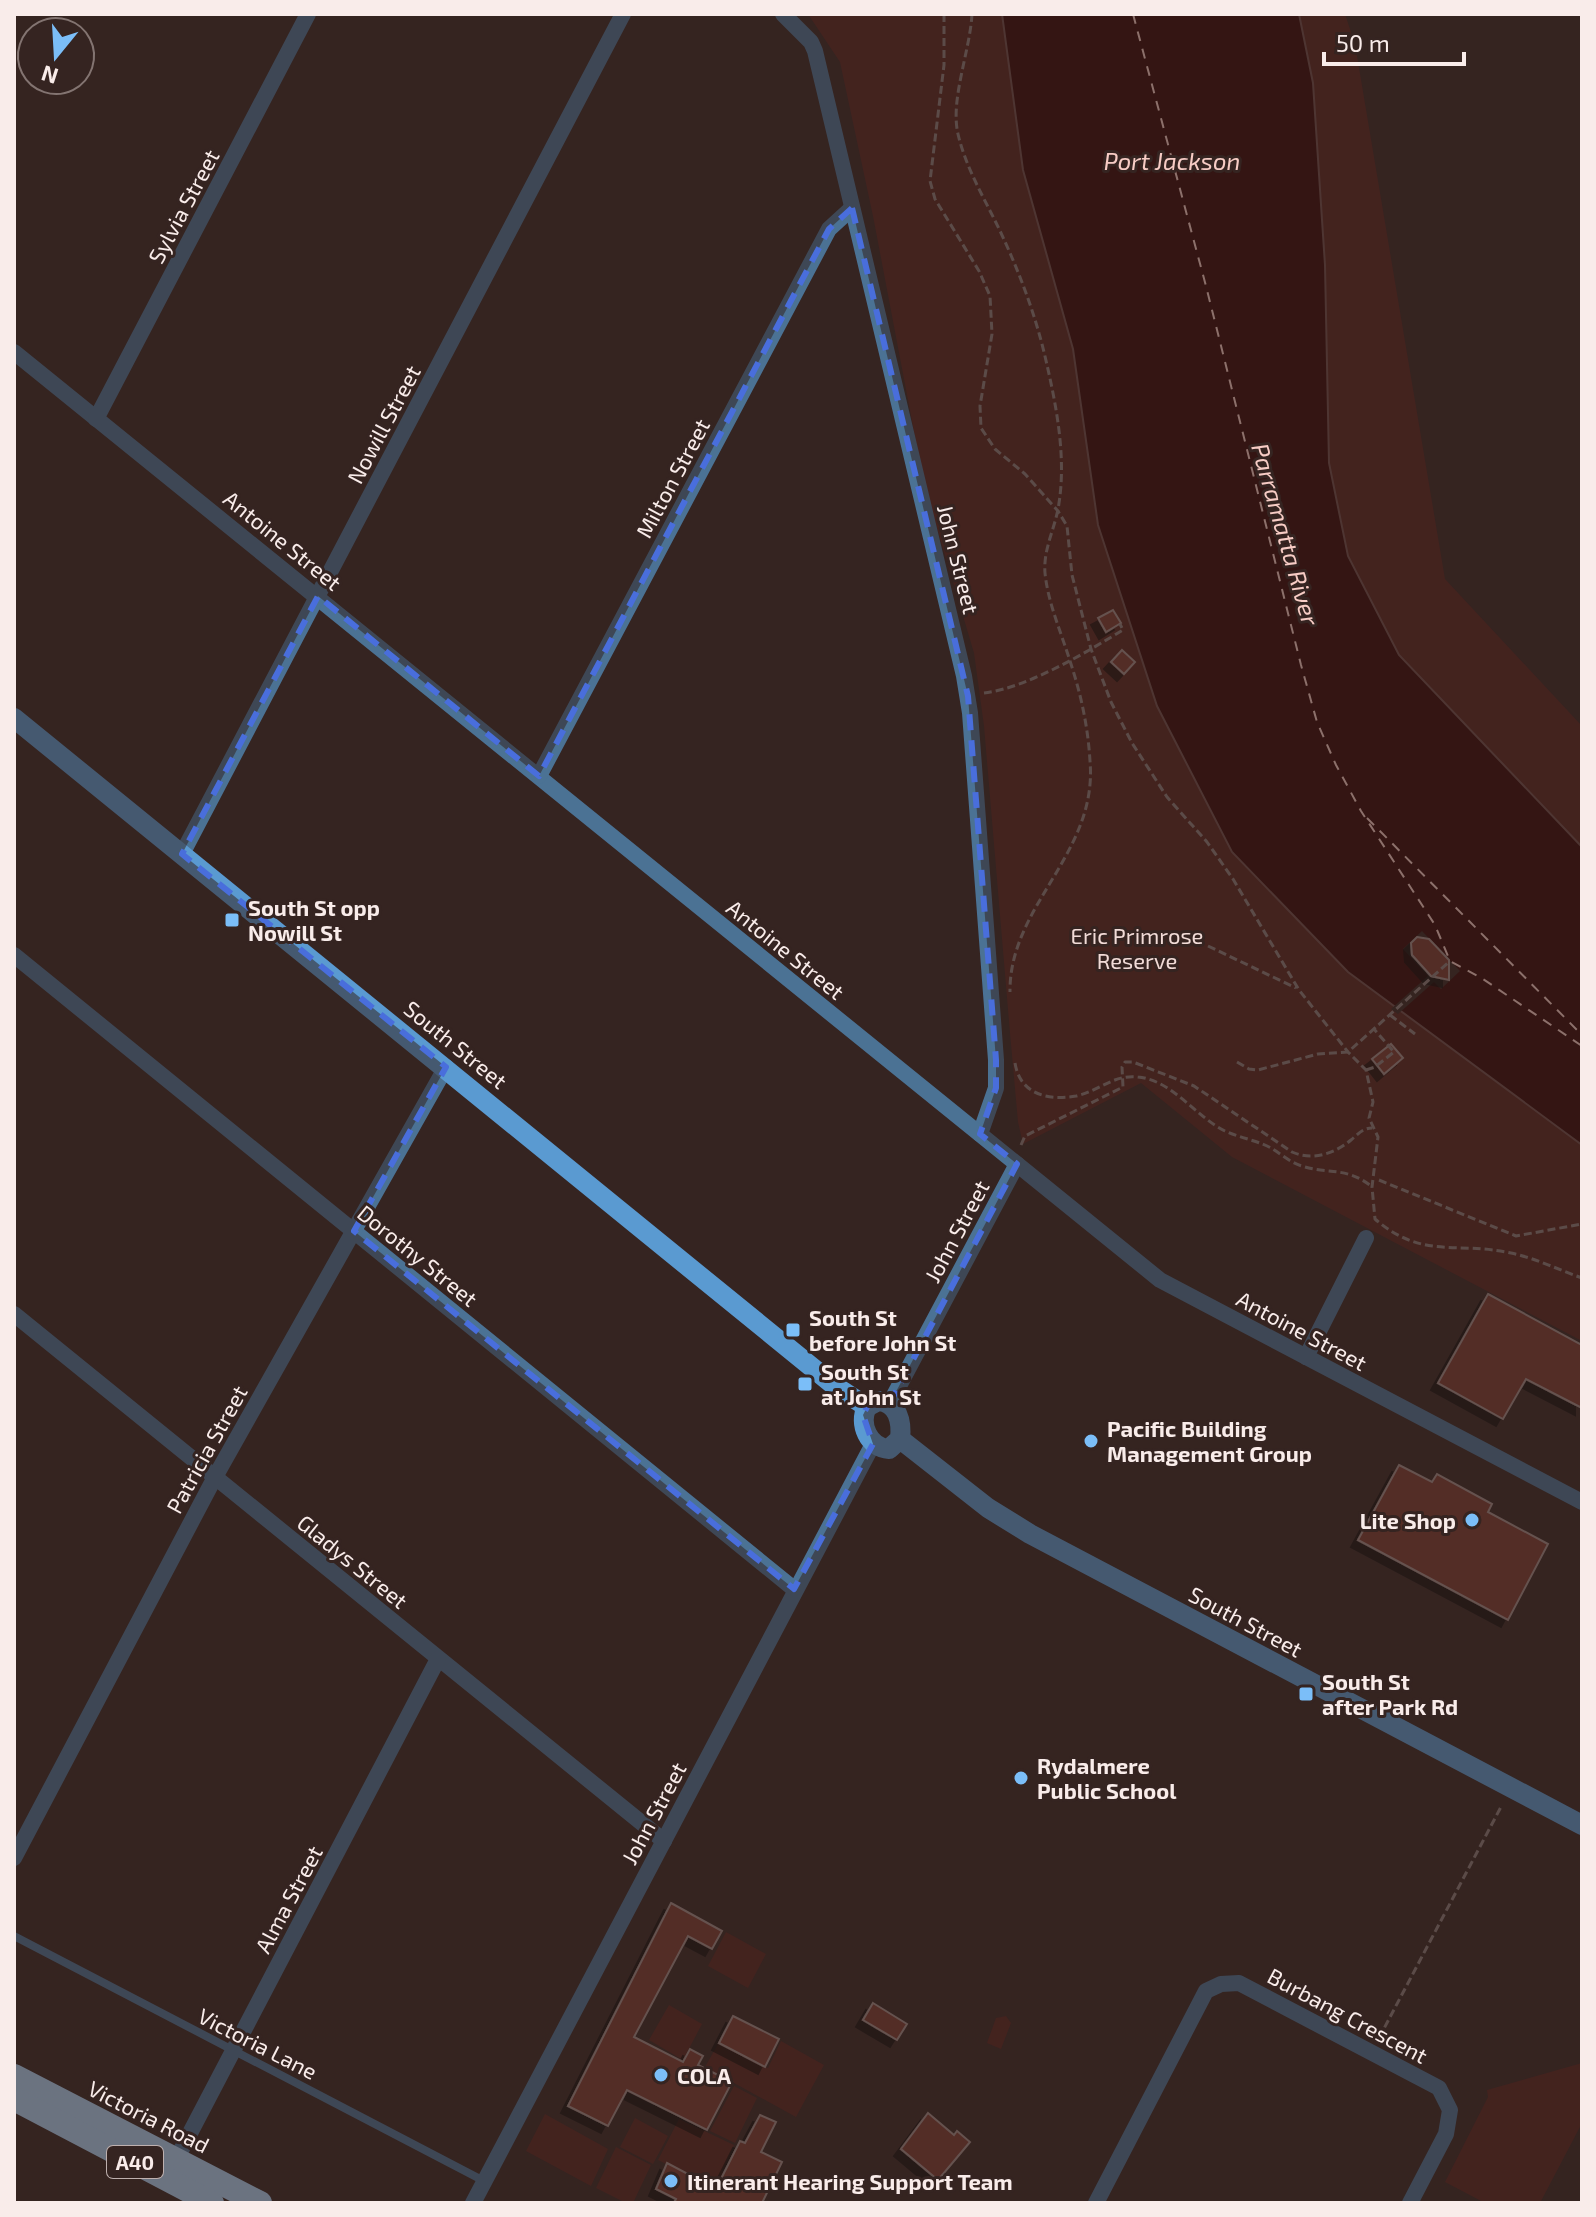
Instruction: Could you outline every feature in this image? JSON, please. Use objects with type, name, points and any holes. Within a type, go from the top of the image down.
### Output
[{"type":"highway","name":"Victoria Road","points":[[14,2076],[260,2203]]},
{"type":"highway","name":"A40","points":[[14,2099],[212,2203]]},
{"type":"street","name":"Sylvia Street","points":[[96,419],[308,14]]},
{"type":"street","name":"Nowill Street","points":[[182,854],[623,14]]},
{"type":"street","name":"John Street","points":[[783,14],[811,42],[815,51],[968,696],[996,1060],[996,1088],[980,1134]]},
{"type":"street","name":"Milton Street","points":[[539,776],[829,229],[852,208]]},
{"type":"street","name":"Antoine Street","points":[[14,352],[980,1134],[1021,1158],[1160,1280],[1582,1502]]},
{"type":"street","name":"South Street","points":[[14,718],[823,1376],[867,1407]]},
{"type":"street","name":"Dorothy Street","points":[[14,955],[794,1589]]},
{"type":"street","name":"Patricia Street","points":[[14,1858],[215,1477],[446,1067]]},
{"type":"street","name":"John Street","points":[[890,1403],[1021,1158]]},
{"type":"street","points":[[1306,1357],[1366,1238]]},
{"type":"street","name":"Gladys Street","points":[[14,1314],[664,1841]]},
{"type":"street","points":[[878,1401],[890,1403],[898,1413],[900,1439],[889,1449],[873,1444],[864,1422],[867,1407],[878,1401]]},
{"type":"street","name":"South Street","points":[[900,1439],[988,1508],[1030,1534],[1582,1825]]},
{"type":"street","name":"John Street","points":[[473,2203],[873,1444]]},
{"type":"street","name":"Alma Street","points":[[177,2158],[438,1659]]},
{"type":"street","name":"Burbang Crescent","points":[[1096,2203],[1206,1991],[1221,1984],[1239,1983],[1439,2088],[1450,2110],[1446,2134],[1410,2203]]},
{"type":"lane","name":"Victoria Lane","points":[[14,1936],[484,2181]]},
{"type":"path","points":[[944,14],[944,65],[930,181],[935,199],[979,271],[990,296],[992,334],[980,406],[981,428],[995,449],[1025,474],[1058,511],[1067,526],[1072,575],[1091,649],[1111,702],[1132,743],[1167,797],[1207,842],[1233,879],[1299,990],[1366,1070],[1373,1102],[1369,1118],[1378,1137],[1372,1187],[1375,1219],[1404,1240],[1427,1246],[1510,1253],[1582,1278]]},
{"type":"path","points":[[972,14],[969,47],[956,111],[958,133],[971,172],[1022,281],[1037,326],[1056,415],[1063,476],[1058,511],[1047,546],[1045,572],[1081,698],[1091,766],[1081,823],[1069,853],[1018,942],[1010,976],[1010,997]]},
{"type":"path","points":[[968,696],[1001,691],[1070,660],[1123,630],[1120,624]]},
{"type":"path","points":[[1208,946],[1299,990]]},
{"type":"path","points":[[1237,1062],[1258,1070],[1318,1054],[1348,1052],[1450,961]]},
{"type":"path","points":[[1392,1014],[1415,1034]]},
{"type":"path","points":[[1366,1070],[1394,1052],[1374,1029]]},
{"type":"path","points":[[1014,1055],[1021,1083],[1034,1093],[1055,1097],[1075,1096],[1114,1078],[1142,1077],[1159,1084],[1226,1132],[1271,1148],[1299,1166],[1359,1177],[1372,1187]]},
{"type":"path","points":[[1021,1158],[1025,1136],[1123,1087],[1122,1067],[1125,1062],[1177,1078],[1303,1157],[1328,1153],[1366,1128],[1372,1128]]},
{"type":"path","points":[[1379,1180],[1516,1236],[1582,1224]]},
{"type":"path","points":[[1372,2052],[1511,1788]]},
{"type":"highlighted area","points":[[852,208],[968,696],[996,1060],[996,1088],[980,1134],[1017,1164],[890,1403],[868,1405],[863,1415],[873,1444],[794,1589],[354,1231],[446,1067],[182,854],[318,596],[539,776],[829,229]]},
{"type":"green space","name":"Eric Primrose Reserve","points":[[808,14],[1002,14],[1023,170],[1073,349],[1098,525],[1582,1145],[1582,1341],[1232,1157],[1141,1083],[1023,1144],[1018,1122],[984,726],[974,653],[924,484],[840,62]]},
{"type":"green space","points":[[1299,14],[1345,14],[1355,44],[1445,579],[1582,726],[1582,847],[1399,655],[1348,556],[1329,463],[1313,83]]},
{"type":"green space","points":[[726,1932],[766,1954],[748,1988],[708,1966]]},
{"type":"green space","points":[[669,2005],[702,2024],[683,2060],[649,2040]]},
{"type":"green space","points":[[1006,2016],[1011,2023],[1001,2049],[987,2043],[996,2018]]},
{"type":"green space","points":[[781,2041],[824,2065],[796,2117],[705,2067],[718,2044],[768,2068]]},
{"type":"green space","points":[[1582,2063],[1582,2123],[1540,2203],[1485,2203],[1445,2182],[1488,2097],[1487,2090]]},
{"type":"green space","points":[[734,2086],[757,2098],[735,2143],[710,2131]]},
{"type":"green space","points":[[545,2114],[608,2149],[591,2186],[526,2151]]},
{"type":"green space","points":[[635,2118],[668,2136],[653,2164],[620,2147]]},
{"type":"green space","points":[[679,2119],[734,2145],[722,2171],[761,2193],[746,2203],[658,2160]]},
{"type":"green space","points":[[616,2147],[651,2165],[633,2203],[626,2203],[596,2188]]},
{"type":"water","name":"Port Jackson","points":[[1002,14],[1299,14],[1313,83],[1325,265],[1329,463],[1348,556],[1399,655],[1582,847],[1582,1145],[1348,972],[1232,852],[1157,706],[1098,525],[1073,349],[1023,170]]},
{"type":"pier","points":[[1422,931],[1460,971],[1441,989],[1434,982],[1398,1014],[1391,1009],[1428,976],[1403,949]]},
{"type":"building","points":[[1113,610],[1121,623],[1106,632],[1098,618]]},
{"type":"building","points":[[1122,650],[1135,662],[1124,674],[1111,662]]},
{"type":"building","points":[[1417,937],[1429,939],[1449,960],[1449,980],[1431,976],[1412,955],[1411,943]]},
{"type":"building","points":[[1391,1044],[1403,1058],[1384,1074],[1372,1059]]},
{"type":"building","points":[[1488,1294],[1582,1345],[1582,1408],[1526,1379],[1503,1419],[1438,1383]]},
{"type":"building","points":[[1399,1465],[1432,1482],[1437,1474],[1492,1504],[1488,1512],[1548,1544],[1508,1620],[1358,1540]]},
{"type":"building","points":[[671,1903],[722,1931],[712,1949],[688,1936],[634,2037],[683,2062],[690,2049],[703,2056],[698,2065],[732,2082],[707,2130],[627,2090],[608,2126],[568,2106]]},
{"type":"building","points":[[873,2003],[907,2024],[897,2040],[863,2020]]},
{"type":"building","points":[[733,2016],[779,2039],[765,2067],[719,2043]]},
{"type":"building","points":[[928,2113],[954,2135],[957,2131],[970,2142],[938,2180],[901,2149]]},
{"type":"building","points":[[760,2115],[776,2122],[761,2152],[782,2162],[762,2203],[674,2203],[676,2199],[656,2189],[667,2163],[716,2189],[740,2141],[745,2143]]},
{"type":"ferry route","points":[[1133,14],[1317,722],[1361,811],[1435,925],[1450,961],[1483,979],[1582,1046]]},
{"type":"ferry route","points":[[1367,818],[1582,1035]]},
{"type":"place","name":"South St opp Nowill St","points":[[232,920]]},
{"type":"place","name":"South St before John St","points":[[793,1330]]},
{"type":"place","name":"South St at John St","points":[[805,1384]]},
{"type":"place","name":"Pacific Building Management Group","points":[[1091,1441]]},
{"type":"place","name":"Lite Shop","points":[[1472,1520]]},
{"type":"place","name":"South St after Park Rd","points":[[1306,1694]]},
{"type":"place","name":"Rydalmere Public School","points":[[1021,1778]]},
{"type":"place","name":"COLA","points":[[661,2075]]},
{"type":"place","name":"Itinerant Hearing Support Team","points":[[671,2181]]},
{"type":"water label","name":"Parramatta River","points":[[1286,534]]}]
